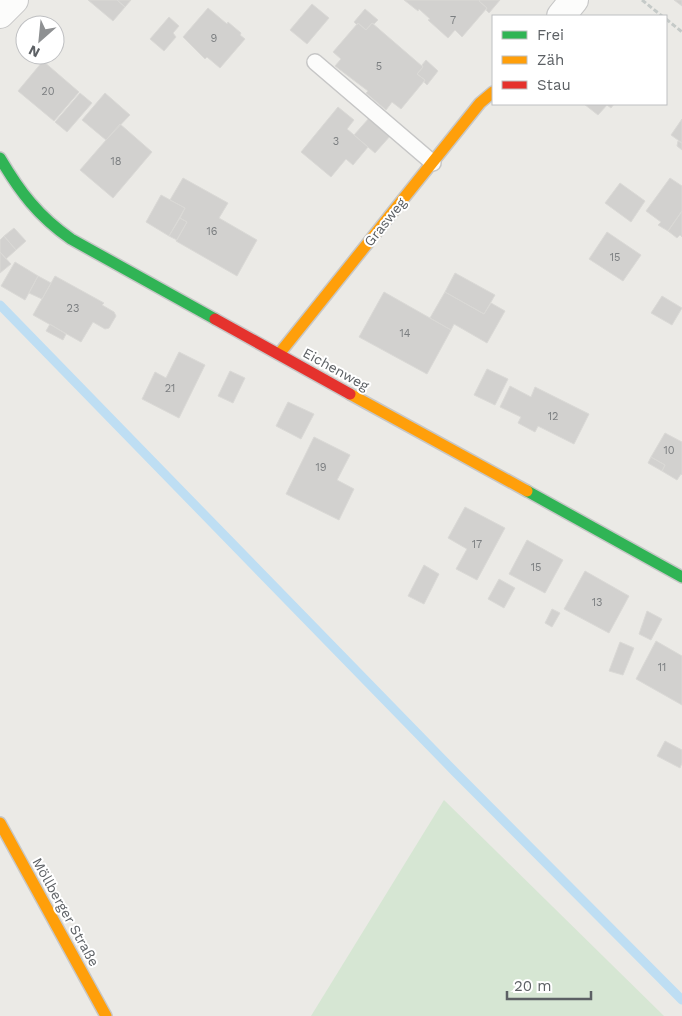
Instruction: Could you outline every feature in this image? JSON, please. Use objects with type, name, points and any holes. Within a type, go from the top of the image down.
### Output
[{"type":"street","points":[[0,14],[14,0]]},
{"type":"street","points":[[562,15],[574,0]]},
{"type":"street","name":"Grasweg","points":[[279,354],[480,103],[492,93]]},
{"type":"street","name":"Eichenweg","points":[[0,158],[19,191],[38,213],[51,226],[80,244],[682,577]]},
{"type":"street","name":"Möllberger Straße","points":[[0,823],[106,1016]]},
{"type":"lane","points":[[315,62],[432,162]]},
{"type":"path","points":[[642,0],[661,15]]},
{"type":"path","points":[[667,20],[682,32]]},
{"type":"green space","points":[[444,800],[664,1016],[311,1016]]},
{"type":"building","points":[[88,0],[117,0],[125,7],[113,21]]},
{"type":"building","points":[[117,0],[131,0],[125,7]]},
{"type":"building","points":[[404,0],[480,0],[487,8],[462,37],[455,30],[448,38],[419,9],[418,11]]},
{"type":"building","points":[[480,0],[500,0],[489,13]]},
{"type":"building","points":[[674,0],[682,0],[682,6]]},
{"type":"building","points":[[312,4],[329,18],[307,44],[290,30]]},
{"type":"building","points":[[208,8],[227,24],[228,22],[245,39],[220,68],[207,57],[205,59],[183,37]]},
{"type":"building","points":[[365,9],[378,20],[374,24],[372,23],[366,30],[354,22]]},
{"type":"building","points":[[169,17],[179,26],[173,33],[176,37],[164,51],[150,39]]},
{"type":"building","points":[[358,23],[366,30],[372,23],[423,67],[417,74],[425,80],[401,109],[392,102],[386,110],[366,93],[368,91],[335,66],[341,59],[333,52]]},
{"type":"building","points":[[426,60],[438,71],[427,85],[424,82],[425,80],[417,74]]},
{"type":"building","points":[[40,65],[48,65],[79,92],[54,121],[18,91]]},
{"type":"building","points":[[80,93],[92,103],[67,132],[55,122]]},
{"type":"building","points":[[105,93],[130,115],[106,140],[82,120]]},
{"type":"building","points":[[585,105],[607,105],[598,115]]},
{"type":"building","points":[[338,107],[354,120],[347,129],[368,147],[353,165],[346,159],[331,177],[301,152]]},
{"type":"building","points":[[370,117],[391,135],[375,153],[354,135]]},
{"type":"building","points":[[682,119],[682,143],[671,135]]},
{"type":"building","points":[[120,124],[152,152],[113,198],[80,170]]},
{"type":"building","points":[[678,141],[682,143],[682,150],[677,146]]},
{"type":"building","points":[[183,178],[228,203],[219,218],[257,240],[237,276],[176,241],[187,222],[180,218],[185,208],[170,200]]},
{"type":"building","points":[[670,178],[682,186],[682,211],[668,231],[658,225],[661,222],[646,211]]},
{"type":"building","points":[[620,183],[645,201],[631,222],[605,203]]},
{"type":"building","points":[[161,195],[185,208],[169,236],[146,222]]},
{"type":"building","points":[[682,211],[682,237],[680,235],[677,238],[668,231]]},
{"type":"building","points":[[180,218],[187,222],[177,240],[169,236]]},
{"type":"building","points":[[14,228],[26,241],[16,250],[4,236]]},
{"type":"building","points":[[607,232],[641,255],[623,281],[589,259]]},
{"type":"building","points":[[4,236],[16,250],[6,259],[0,252],[0,240]]},
{"type":"building","points":[[0,252],[11,264],[0,273]]},
{"type":"building","points":[[15,262],[38,276],[25,300],[1,286]]},
{"type":"building","points":[[455,273],[495,295],[484,314],[445,292]]},
{"type":"building","points":[[38,276],[51,283],[42,299],[29,293]]},
{"type":"building","points":[[55,276],[104,303],[102,305],[114,312],[116,316],[109,328],[105,329],[93,322],[81,342],[33,315]]},
{"type":"building","points":[[384,292],[451,330],[427,374],[359,337]]},
{"type":"building","points":[[445,292],[484,314],[491,303],[505,311],[487,343],[454,324],[451,330],[430,318]]},
{"type":"building","points":[[662,296],[682,308],[672,325],[651,313]]},
{"type":"building","points":[[50,324],[66,334],[63,340],[46,331]]},
{"type":"building","points":[[179,352],[205,365],[179,418],[142,399],[155,372],[166,378]]},
{"type":"building","points":[[487,369],[508,379],[495,405],[474,395]]},
{"type":"building","points":[[230,371],[245,378],[233,403],[218,396]]},
{"type":"building","points":[[510,386],[531,397],[535,387],[589,414],[574,444],[538,426],[535,432],[518,423],[521,417],[500,407]]},
{"type":"building","points":[[288,402],[314,414],[301,439],[276,426]]},
{"type":"building","points":[[665,433],[682,442],[682,475],[677,480],[662,471],[665,465],[651,457]]},
{"type":"building","points":[[314,437],[350,455],[337,480],[354,489],[339,520],[286,494]]},
{"type":"building","points":[[651,457],[665,465],[662,471],[648,463]]},
{"type":"building","points":[[465,507],[505,528],[477,580],[456,569],[467,549],[448,538]]},
{"type":"building","points":[[527,540],[563,560],[545,593],[509,574]]},
{"type":"building","points":[[424,565],[439,574],[424,604],[408,596]]},
{"type":"building","points":[[585,571],[629,596],[609,633],[564,609]]},
{"type":"building","points":[[499,579],[515,588],[504,608],[488,599]]},
{"type":"building","points":[[552,609],[560,613],[552,627],[545,623]]},
{"type":"building","points":[[647,611],[662,619],[651,640],[639,634]]},
{"type":"building","points":[[656,641],[682,656],[682,705],[636,679]]},
{"type":"building","points":[[620,642],[634,648],[623,675],[609,671]]},
{"type":"building","points":[[665,741],[682,750],[680,768],[657,756]]},
{"type":"waterway","points":[[0,305],[456,773],[682,1000]]},
{"type":"traffic: fast","points":[[0,158],[31,203],[71,239],[215,319]]},
{"type":"traffic: fast","points":[[527,491],[682,577]]},
{"type":"traffic: slow","points":[[279,354],[480,103],[492,93]]},
{"type":"traffic: slow","points":[[350,394],[527,491]]},
{"type":"traffic: slow","points":[[0,823],[106,1016]]},
{"type":"traffic: jam","points":[[215,319],[350,394]]}]
